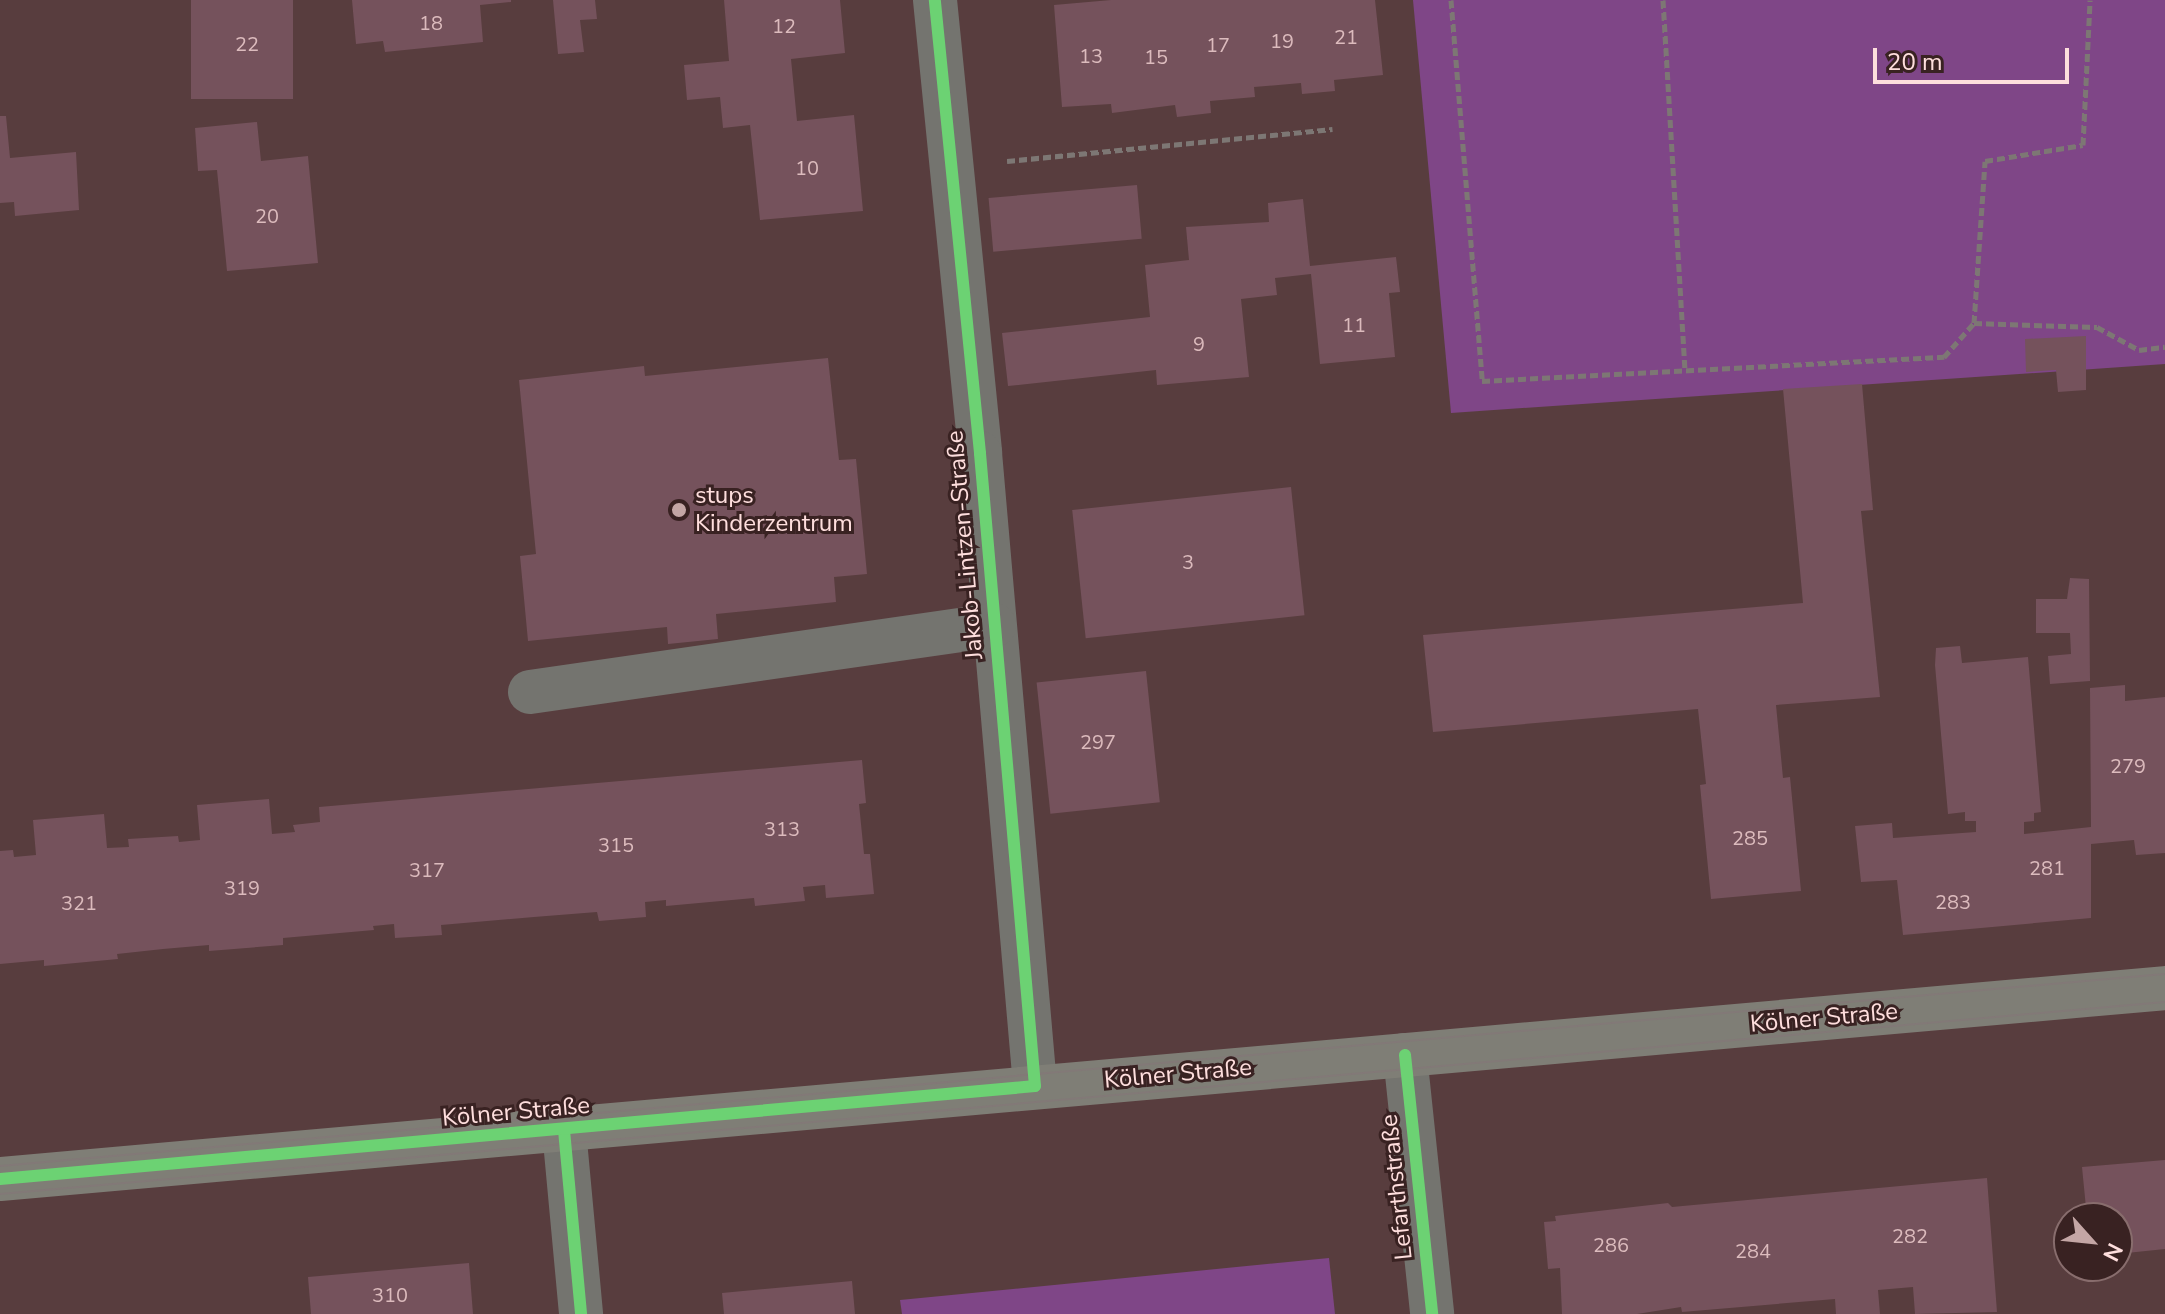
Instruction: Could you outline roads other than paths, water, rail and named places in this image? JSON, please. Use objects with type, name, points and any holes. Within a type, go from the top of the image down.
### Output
[{"type":"main road","name":"Kölner Straße","points":[[0,1179],[2165,988]]},
{"type":"street","name":"Jakob-Lintzen-Straße","points":[[935,0],[1035,1086]]},
{"type":"street","points":[[530,692],[994,625]]},
{"type":"street","name":"Lefarthstraße","points":[[1405,1055],[1432,1314]]},
{"type":"street","points":[[564,1130],[581,1314]]},
{"type":"tram line","points":[[0,1166],[2165,974]]},
{"type":"tram line","points":[[0,1194],[2165,1002]]},
{"type":"place","name":"stups Kinderzentrum","points":[[679,510]]}]
